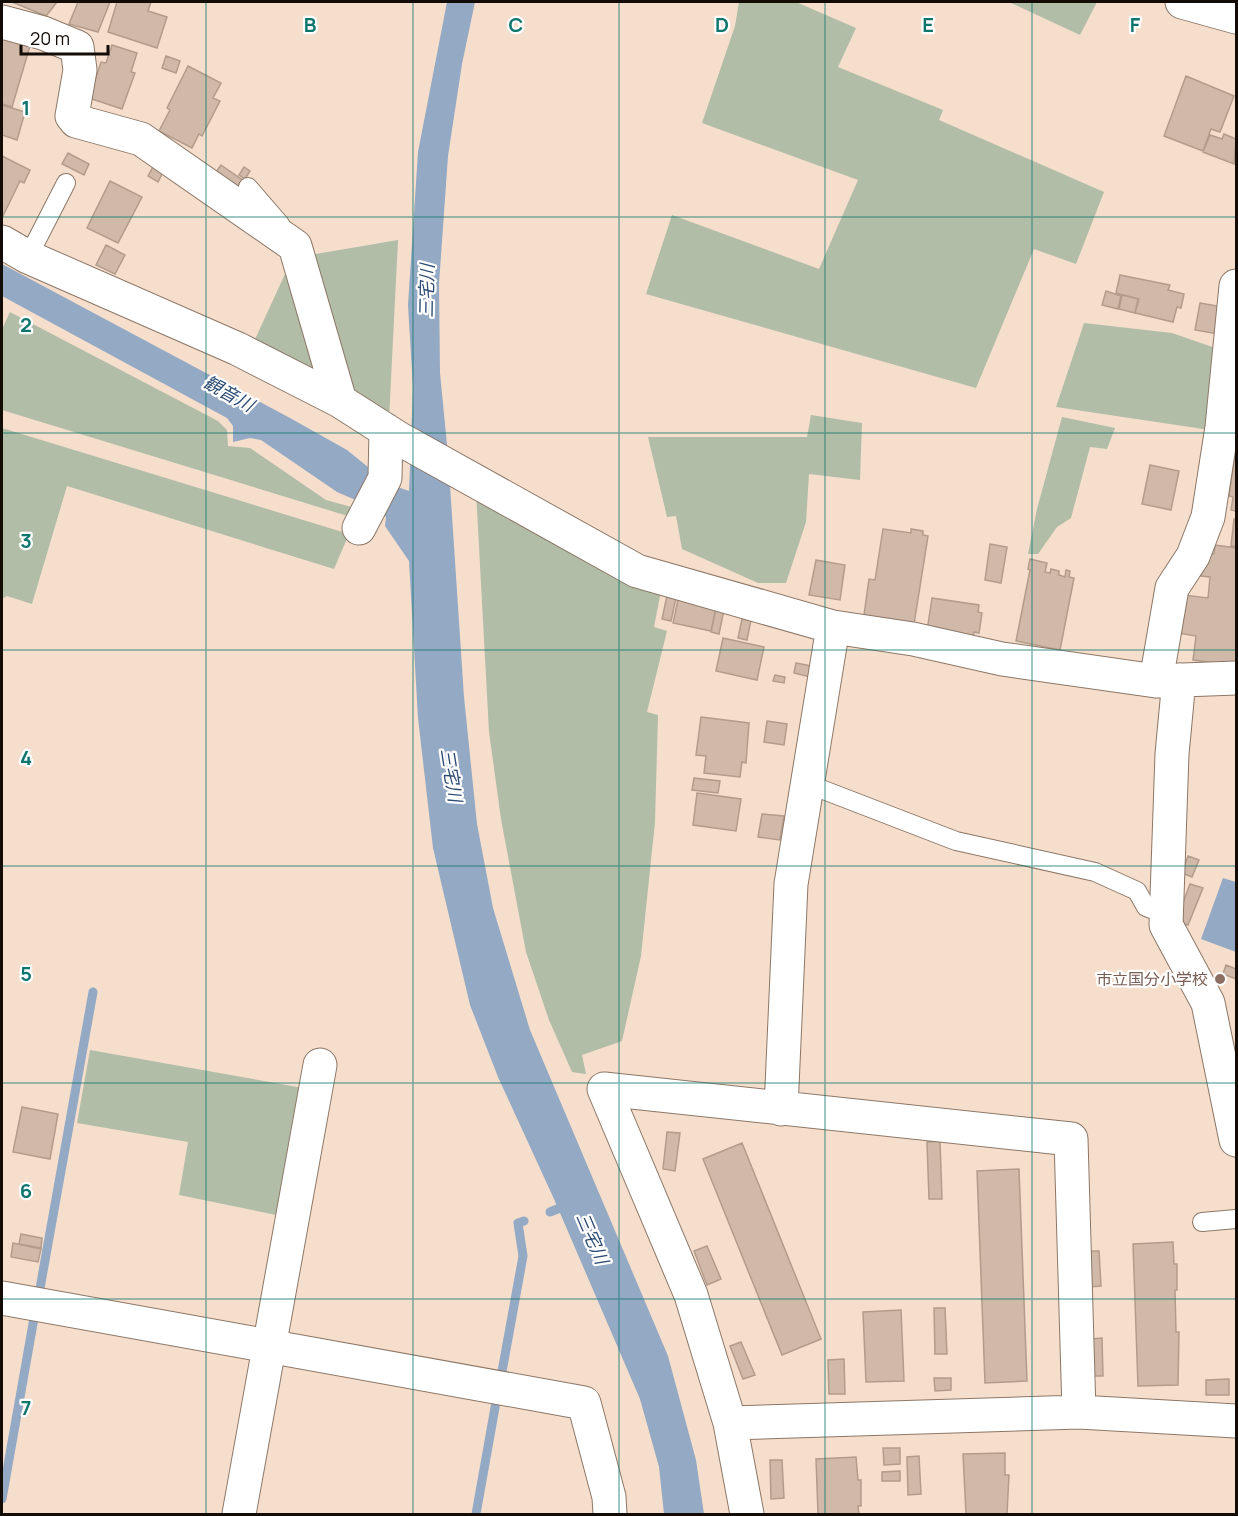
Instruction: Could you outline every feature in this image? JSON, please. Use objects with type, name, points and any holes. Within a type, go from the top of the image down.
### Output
[{"type":"street","points":[[1182,2],[1236,17]]},
{"type":"street","points":[[2,22],[43,33],[77,47],[80,70],[72,116],[76,121],[141,139],[295,246],[340,401]]},
{"type":"street","points":[[15,250],[238,349],[340,401],[392,434],[637,572],[833,627],[914,639],[1002,659],[1168,681],[1236,678]]},
{"type":"street","points":[[1236,286],[1229,428],[1208,517],[1193,556],[1172,588],[1168,681],[1172,754],[1166,915],[1166,925],[1208,1003],[1236,1140]]},
{"type":"street","points":[[364,521],[385,478],[388,446],[392,434]]},
{"type":"street","points":[[781,1109],[791,884],[833,627]]},
{"type":"street","points":[[239,1515],[320,1065]]},
{"type":"street","points":[[747,1515],[730,1423],[691,1294],[604,1089],[1071,1139],[1079,1412]]},
{"type":"street","points":[[2,1298],[584,1403],[609,1497],[610,1515]]},
{"type":"street","points":[[730,1423],[1079,1412],[1236,1421]]},
{"type":"lane","points":[[15,250],[66,183]]},
{"type":"lane","points":[[248,187],[273,213],[295,246]]},
{"type":"lane","points":[[808,784],[956,841],[1095,872],[1137,891],[1146,907],[1166,915]]},
{"type":"lane","points":[[1202,1222],[1236,1219]]},
{"type":"green space","points":[[739,2],[796,2],[856,28],[838,67],[943,110],[939,120],[1104,192],[1076,264],[1034,249],[976,388],[646,294],[672,215],[819,269],[858,180],[702,123],[735,26]]},
{"type":"green space","points":[[1009,2],[1097,2],[1080,35]]},
{"type":"green space","points":[[398,240],[389,420],[354,400],[304,256]]},
{"type":"green space","points":[[291,261],[319,361],[314,374],[251,348]]},
{"type":"green space","points":[[10,312],[218,421],[227,430],[228,446],[250,448],[326,500],[355,508],[351,517],[2,410],[2,329]]},
{"type":"green space","points":[[1084,323],[1172,333],[1221,350],[1210,430],[1056,407]]},
{"type":"green space","points":[[811,415],[862,423],[860,480],[809,474],[806,522],[786,583],[758,583],[682,549],[676,516],[667,517],[648,437],[807,437]]},
{"type":"green space","points":[[1062,417],[1115,428],[1107,449],[1090,447],[1071,518],[1057,527],[1038,554],[1028,554],[1037,509]]},
{"type":"green space","points":[[2,428],[349,534],[334,569],[67,486],[32,604],[7,596],[2,599]]},
{"type":"green space","points":[[476,491],[662,586],[654,627],[667,631],[647,712],[658,715],[655,822],[641,956],[622,1041],[582,1055],[586,1074],[572,1072],[549,1020],[526,952],[501,819],[489,732]]},
{"type":"green space","points":[[90,1050],[303,1088],[281,1216],[179,1195],[188,1142],[77,1123]]},
{"type":"water","points":[[447,2],[475,2],[462,64],[448,156],[439,284],[440,373],[448,455],[464,697],[477,824],[493,908],[530,1030],[668,1356],[696,1460],[704,1514],[664,1514],[659,1467],[640,1399],[554,1199],[498,1077],[470,1005],[433,848],[418,718],[409,561],[385,526],[386,517],[379,510],[337,492],[261,440],[250,438],[233,442],[233,426],[227,418],[2,296],[2,264],[290,418],[347,450],[389,484],[409,491],[413,388],[408,305],[418,152]]},
{"type":"water","points":[[1223,878],[1236,882],[1236,952],[1201,939]]},
{"type":"building","points":[[12,2],[57,2],[46,16]]},
{"type":"building","points":[[78,2],[110,2],[98,32],[69,24]]},
{"type":"building","points":[[117,2],[151,2],[148,11],[167,17],[157,48],[108,32]]},
{"type":"building","points":[[2,37],[30,46],[12,107],[2,104]]},
{"type":"building","points":[[112,45],[137,53],[131,72],[135,73],[122,109],[89,98],[101,62],[106,63]]},
{"type":"building","points":[[166,56],[180,61],[176,73],[162,68]]},
{"type":"building","points":[[188,66],[221,83],[213,98],[220,101],[202,136],[199,134],[192,148],[159,131],[170,110],[167,108]]},
{"type":"building","points":[[1186,76],[1234,96],[1220,132],[1211,129],[1203,151],[1164,136]]},
{"type":"building","points":[[2,105],[25,112],[17,140],[2,135]]},
{"type":"building","points":[[1224,134],[1236,139],[1234,164],[1203,152],[1210,135],[1222,139]]},
{"type":"building","points":[[68,153],[89,164],[84,175],[62,164]]},
{"type":"building","points":[[2,156],[30,170],[24,183],[20,181],[2,218]]},
{"type":"building","points":[[154,165],[164,170],[158,182],[148,176]]},
{"type":"building","points":[[221,165],[244,181],[234,195],[211,179]]},
{"type":"building","points":[[244,167],[250,171],[245,179],[239,175]]},
{"type":"building","points":[[110,181],[142,197],[118,243],[87,228]]},
{"type":"building","points":[[106,245],[125,255],[115,274],[96,265]]},
{"type":"building","points":[[1120,275],[1170,285],[1168,290],[1184,294],[1181,308],[1177,307],[1173,322],[1135,313],[1139,299],[1116,293]]},
{"type":"building","points":[[1106,291],[1121,296],[1118,309],[1102,305]]},
{"type":"building","points":[[1122,295],[1138,299],[1135,313],[1119,309]]},
{"type":"building","points":[[1200,303],[1223,307],[1218,334],[1195,330]]},
{"type":"building","points":[[1234,460],[1236,460],[1236,511],[1231,510],[1233,497],[1229,496]]},
{"type":"building","points":[[1150,465],[1179,471],[1171,510],[1142,504]]},
{"type":"building","points":[[1234,519],[1236,520],[1236,546],[1231,546]]},
{"type":"building","points":[[883,529],[911,533],[911,529],[923,531],[923,535],[928,536],[914,624],[863,622],[869,579],[875,580]]},
{"type":"building","points":[[990,544],[1007,547],[1001,583],[985,580]]},
{"type":"building","points":[[1215,545],[1236,548],[1236,666],[1193,660],[1196,636],[1178,633],[1184,595],[1208,598],[1210,577],[1201,576],[1205,553],[1214,554]]},
{"type":"building","points":[[1030,559],[1047,563],[1045,572],[1050,573],[1051,569],[1059,571],[1059,575],[1065,577],[1066,570],[1070,571],[1069,577],[1074,578],[1060,650],[1016,641],[1030,570],[1028,569]]},
{"type":"building","points":[[816,560],[845,565],[840,600],[809,595]]},
{"type":"building","points":[[679,595],[717,603],[711,631],[673,623]]},
{"type":"building","points":[[667,596],[676,598],[671,621],[662,619]]},
{"type":"building","points":[[932,598],[979,605],[978,612],[982,613],[979,633],[974,632],[973,638],[927,631]]},
{"type":"building","points":[[717,604],[725,605],[719,634],[711,632]]},
{"type":"building","points":[[742,619],[751,620],[747,640],[738,638]]},
{"type":"building","points":[[723,638],[764,647],[757,680],[716,671]]},
{"type":"building","points":[[796,663],[817,667],[815,678],[794,673]]},
{"type":"building","points":[[775,675],[785,677],[784,683],[773,681]]},
{"type":"building","points":[[701,717],[749,723],[746,763],[742,762],[740,777],[704,773],[706,756],[696,755]]},
{"type":"building","points":[[767,721],[787,724],[784,745],[764,742]]},
{"type":"building","points":[[694,778],[720,781],[718,793],[692,790]]},
{"type":"building","points":[[697,793],[741,799],[736,831],[693,825]]},
{"type":"building","points":[[762,814],[784,816],[780,840],[758,837]]},
{"type":"building","points":[[1188,856],[1199,860],[1192,877],[1182,873]]},
{"type":"building","points":[[1190,884],[1203,888],[1188,925],[1176,921]]},
{"type":"building","points":[[1226,965],[1236,969],[1236,979],[1223,974]]},
{"type":"building","points":[[22,1107],[58,1114],[50,1159],[13,1152]]},
{"type":"building","points":[[667,1132],[680,1133],[675,1171],[663,1169]]},
{"type":"building","points":[[940,1141],[942,1199],[929,1199],[927,1142]]},
{"type":"building","points":[[742,1143],[821,1339],[782,1355],[703,1159]]},
{"type":"building","points":[[1019,1169],[1027,1381],[985,1383],[977,1171]]},
{"type":"building","points":[[21,1234],[42,1238],[41,1248],[19,1244]]},
{"type":"building","points":[[1173,1242],[1174,1264],[1177,1264],[1177,1290],[1175,1290],[1176,1332],[1179,1332],[1178,1385],[1138,1386],[1133,1244]]},
{"type":"building","points":[[13,1243],[41,1249],[38,1262],[11,1257]]},
{"type":"building","points":[[707,1246],[721,1279],[707,1285],[694,1251]]},
{"type":"building","points":[[1088,1251],[1099,1251],[1101,1286],[1089,1287]]},
{"type":"building","points":[[934,1308],[945,1308],[947,1354],[935,1354]]},
{"type":"building","points":[[901,1310],[904,1381],[866,1382],[863,1312]]},
{"type":"building","points":[[1102,1338],[1103,1376],[1093,1376],[1091,1339]]},
{"type":"building","points":[[741,1342],[755,1375],[743,1379],[730,1346]]},
{"type":"building","points":[[844,1359],[845,1394],[829,1394],[828,1360]]},
{"type":"building","points":[[934,1378],[951,1378],[951,1390],[935,1391]]},
{"type":"building","points":[[1229,1379],[1229,1395],[1206,1395],[1206,1380]]},
{"type":"building","points":[[883,1448],[900,1448],[900,1464],[884,1465]]},
{"type":"building","points":[[1005,1453],[1005,1475],[1009,1475],[1007,1514],[966,1514],[963,1454]]},
{"type":"building","points":[[919,1456],[921,1494],[908,1495],[907,1457]]},
{"type":"building","points":[[856,1457],[858,1480],[861,1480],[859,1514],[818,1514],[816,1459]]},
{"type":"building","points":[[770,1460],[782,1460],[784,1498],[771,1499]]},
{"type":"building","points":[[900,1471],[900,1481],[882,1481],[882,1472]]},
{"type":"waterway","points":[[39,1294],[93,992]]},
{"type":"waterway","points":[[550,1212],[570,1204]]},
{"type":"waterway","points":[[501,1377],[523,1256],[518,1223],[524,1221]]},
{"type":"waterway","points":[[2,1499],[34,1318]]},
{"type":"waterway","points":[[476,1514],[496,1402]]},
{"type":"place","name":"市立国分小学校","points":[[1220,979]]},
{"type":"water label","name":"三宅川","points":[[426,291]]},
{"type":"water label","name":"観音川","points":[[229,393]]},
{"type":"water label","name":"三宅川","points":[[452,775]]},
{"type":"water label","name":"三宅川","points":[[593,1238]]}]
